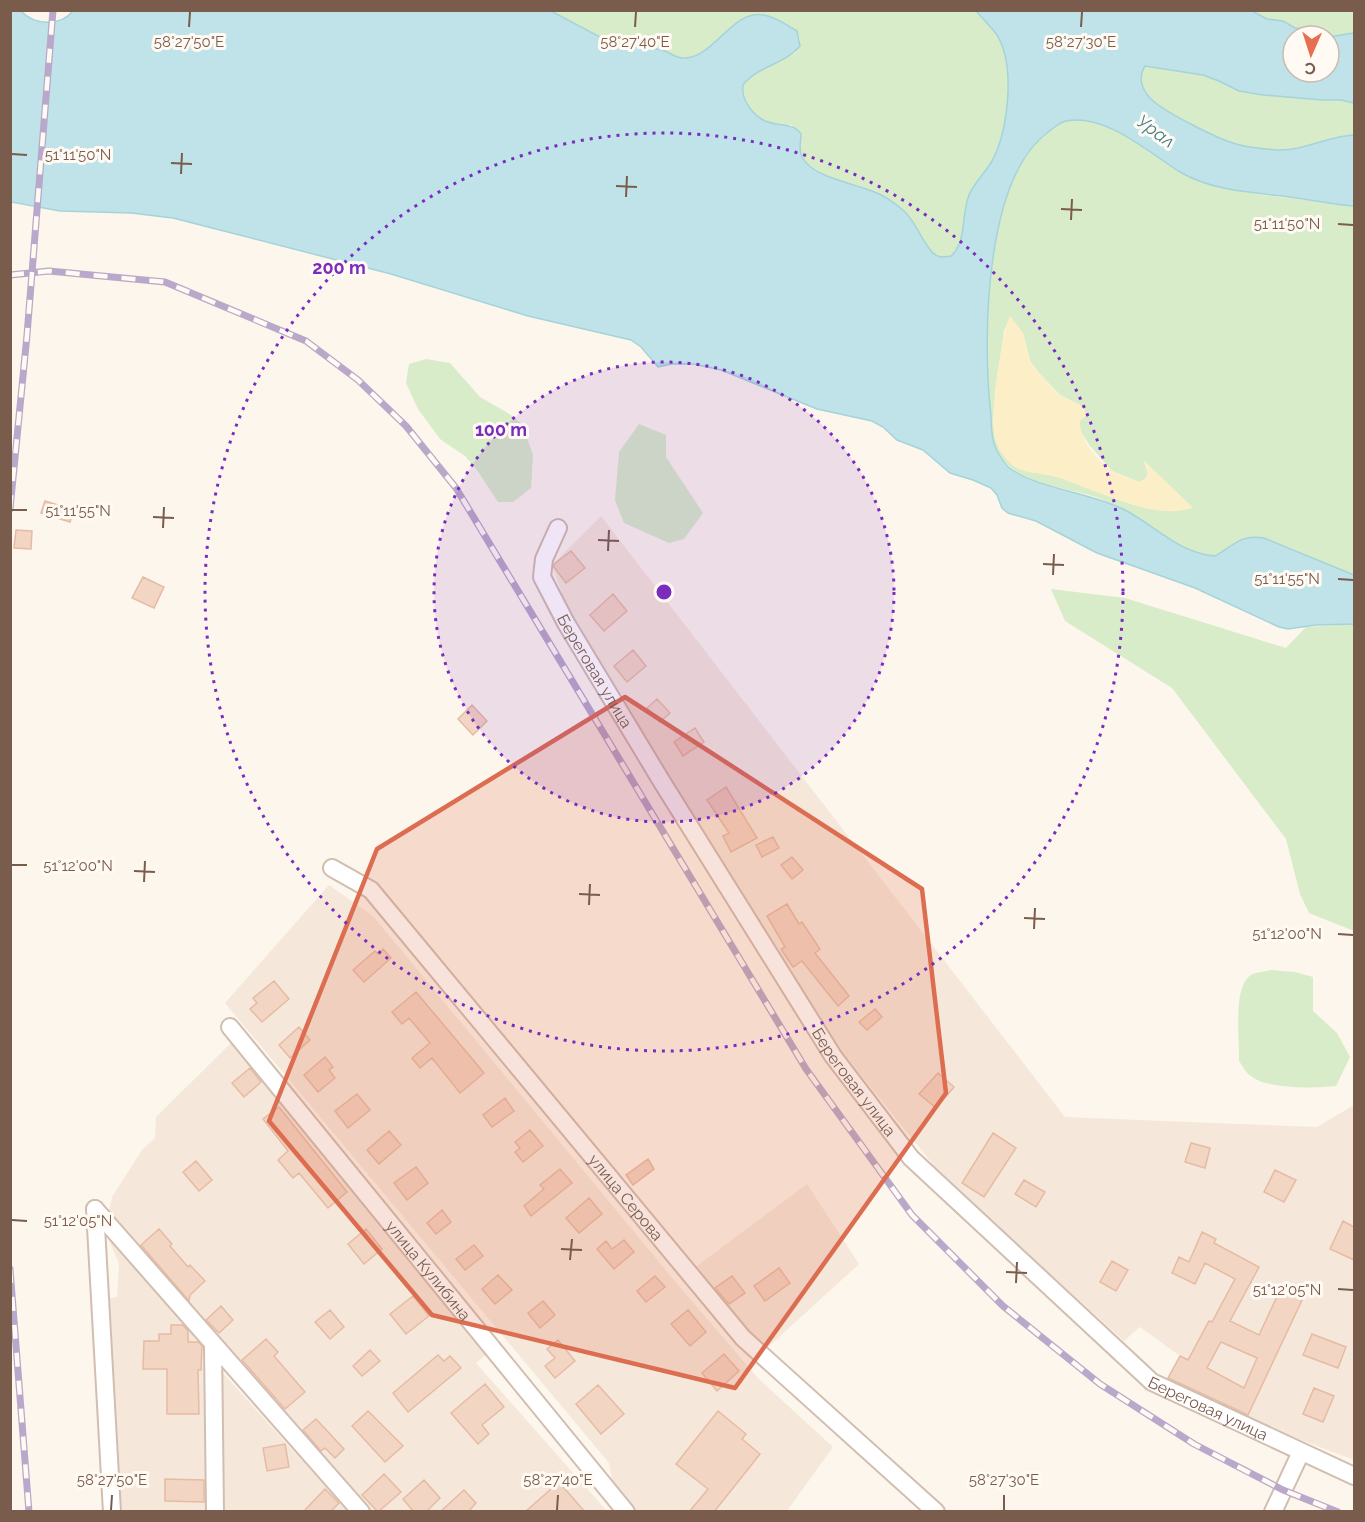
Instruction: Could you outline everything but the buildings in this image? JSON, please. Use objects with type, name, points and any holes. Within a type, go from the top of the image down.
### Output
[{"type":"street","name":"Береговая улица","points":[[558,528],[544,559],[542,577],[566,623],[668,792],[833,1056],[911,1158],[1152,1382],[1354,1476]]},
{"type":"street","name":"улица Серова","points":[[332,868],[371,890],[743,1338],[936,1512]]},
{"type":"street","name":"улица Кулибина","points":[[230,1027],[626,1512]]},
{"type":"street","points":[[112,1512],[95,1209],[361,1512]]},
{"type":"street","points":[[213,1345],[215,1512]]},
{"type":"street","points":[[1273,1512],[1301,1452]]},
{"type":"highlighted area","points":[[625,697],[922,889],[946,1093],[735,1388],[432,1315],[269,1121],[377,849]]},
{"type":"shaded area","points":[[601,516],[1065,1117],[1317,1127],[1354,1105],[1354,1460],[1216,1408],[1166,1382],[1180,1356],[1140,1327],[1124,1341],[943,1177],[840,1049],[570,617],[552,565]]},
{"type":"shaded area","points":[[329,885],[373,916],[678,1285],[758,1378],[833,1447],[787,1511],[634,1511],[614,1490],[609,1463],[225,1003]]},
{"type":"shaded area","points":[[233,1041],[487,1354],[476,1363],[607,1511],[371,1511],[233,1358],[221,1371],[348,1511],[120,1511],[110,1298],[117,1297],[119,1264],[105,1230],[112,1197],[142,1150],[155,1138],[156,1117]]},
{"type":"shaded area","points":[[807,1184],[859,1264],[766,1349],[723,1308],[694,1268]]},
{"type":"green space","points":[[1278,10],[1354,11],[1354,33],[1341,36],[1341,24],[1288,24],[1267,19],[1252,11],[1275,11],[1267,14]]},
{"type":"green space","points":[[551,11],[976,11],[997,35],[1003,48],[1008,98],[998,148],[969,196],[961,236],[955,250],[950,256],[937,257],[909,218],[897,206],[877,193],[827,176],[815,169],[805,162],[800,152],[801,140],[792,125],[766,122],[750,110],[744,98],[743,85],[760,70],[795,53],[800,40],[797,31],[771,17],[714,44],[702,53],[686,58],[675,57],[666,51],[615,45]]},
{"type":"green space","points":[[1145,66],[1203,75],[1239,91],[1354,103],[1354,135],[1282,150],[1259,149],[1236,144],[1192,124],[1150,99],[1141,83]]},
{"type":"green space","points":[[1079,120],[1097,123],[1122,133],[1198,181],[1255,194],[1354,206],[1354,575],[1264,538],[1243,539],[1215,556],[1190,550],[1135,515],[1109,502],[1025,476],[1005,462],[998,452],[992,428],[988,334],[995,248],[1004,207],[1018,170],[1037,141],[1063,122]],"holes":[[[1010,317],[1023,333],[1030,361],[1060,395],[1080,405],[1079,429],[1090,446],[1112,471],[1139,482],[1148,474],[1144,461],[1193,508],[1025,471],[1000,450],[995,438],[993,421],[1004,331]]]},
{"type":"green space","points":[[426,359],[450,363],[480,397],[522,424],[533,455],[531,488],[513,502],[498,502],[465,456],[440,439],[418,409],[406,383],[409,364]]},
{"type":"green space","points":[[639,424],[666,435],[666,457],[703,513],[684,539],[669,543],[624,523],[615,500],[619,452]]},
{"type":"green space","points":[[1051,589],[1125,598],[1286,648],[1306,627],[1354,624],[1354,931],[1309,913],[1300,894],[1286,839],[1172,688],[1065,621]]},
{"type":"green space","points":[[1270,970],[1295,972],[1313,977],[1313,1011],[1337,1033],[1350,1057],[1336,1086],[1292,1087],[1268,1084],[1249,1075],[1239,1061],[1238,1015],[1241,991],[1245,981],[1251,975]]},
{"type":"sand","points":[[1010,316],[1023,333],[1030,361],[1040,374],[1059,395],[1080,405],[1085,410],[1086,416],[1080,421],[1083,435],[1090,449],[1101,462],[1116,473],[1139,482],[1148,474],[1143,460],[1193,508],[1166,511],[1141,507],[1062,479],[1018,469],[1007,460],[1000,451],[995,438],[994,413],[1000,358]]},
{"type":"water","name":"Урал","points":[[11,11],[21,11],[33,19],[47,22],[61,20],[73,11],[551,11],[615,45],[659,49],[677,57],[686,58],[706,49],[743,19],[753,15],[768,16],[797,31],[800,46],[787,57],[756,73],[743,85],[744,96],[749,107],[764,120],[796,129],[801,134],[802,157],[814,170],[833,179],[876,193],[897,205],[916,226],[933,253],[943,257],[951,256],[956,250],[962,236],[969,195],[992,161],[998,148],[1006,116],[1008,81],[1003,48],[997,35],[976,11],[1252,11],[1267,19],[1288,24],[1281,24],[1281,84],[1341,84],[1341,35],[1354,33],[1354,103],[1239,91],[1203,75],[1145,66],[1141,79],[1151,99],[1167,111],[1217,137],[1236,144],[1262,149],[1288,150],[1354,135],[1354,206],[1243,191],[1204,183],[1180,172],[1141,145],[1111,129],[1081,120],[1064,122],[1047,133],[1026,155],[1011,186],[1000,221],[993,260],[987,340],[992,435],[997,451],[1009,467],[1022,476],[1050,486],[1110,503],[1135,515],[1178,544],[1202,554],[1215,556],[1243,539],[1264,538],[1354,575],[1354,624],[1316,625],[1288,629],[1279,627],[1195,588],[1097,553],[1036,521],[1008,513],[1002,508],[997,495],[991,488],[950,473],[923,450],[897,440],[883,427],[872,421],[817,409],[721,370],[694,364],[672,364],[658,367],[641,347],[631,340],[528,316],[391,274],[173,218],[131,213],[60,211],[11,202]]},
{"type":"railway","points":[[10,509],[27,335],[53,10]]},
{"type":"railway","points":[[10,275],[49,271],[165,282],[306,341],[358,380],[406,426],[456,488],[806,1069],[912,1215],[1003,1306],[1100,1384],[1194,1444],[1283,1490],[1338,1512]]},
{"type":"railway","points":[[10,1269],[29,1512]]}]
